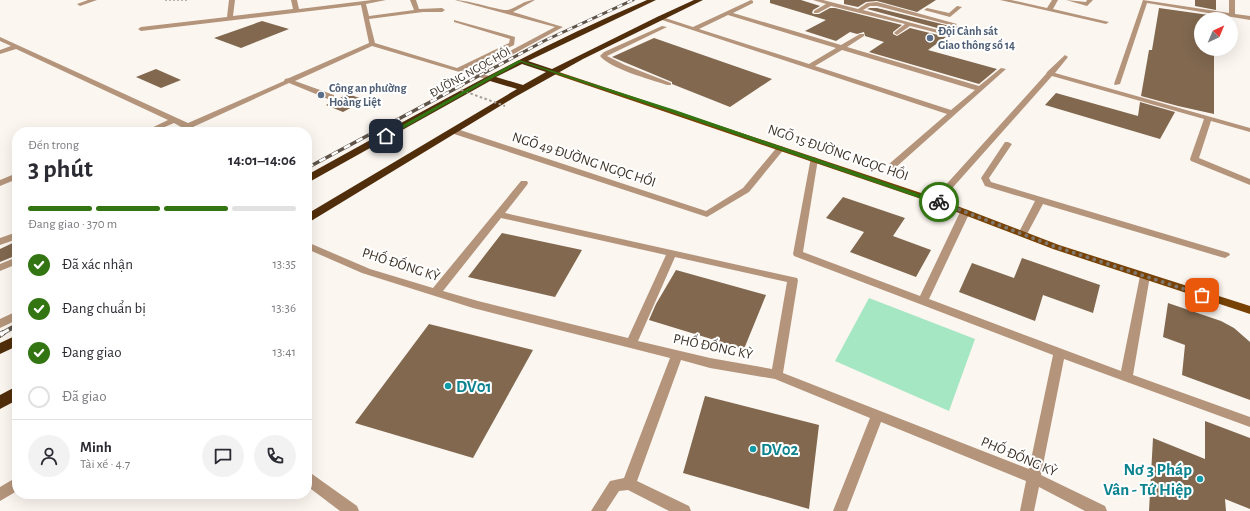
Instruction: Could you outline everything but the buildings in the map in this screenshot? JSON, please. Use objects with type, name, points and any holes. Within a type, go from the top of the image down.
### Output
[{"type":"highway","name":"ĐƯỜNG NGỌC HỒI","points":[[312,176],[521,61],[575,34],[653,0]]},
{"type":"highway","points":[[312,216],[524,88],[633,30],[700,0]]},
{"type":"highway","points":[[521,61],[553,72]]},
{"type":"highway","points":[[490,78],[524,88]]},
{"type":"highway","points":[[0,350],[12,343]]},
{"type":"highway","points":[[0,402],[12,395]]},
{"type":"main road","name":"NGÕ 15 ĐƯỜNG NGỌC HỒI","points":[[553,72],[814,159],[936,201],[1023,234],[1250,310]]},
{"type":"street","points":[[80,4],[94,0]]},
{"type":"street","points":[[230,18],[232,0]]},
{"type":"street","points":[[294,0],[296,10]]},
{"type":"street","points":[[141,29],[383,0]]},
{"type":"street","points":[[413,0],[423,10]]},
{"type":"street","points":[[458,0],[560,26],[472,74]]},
{"type":"street","points":[[508,12],[532,0]]},
{"type":"street","points":[[816,0],[950,34]]},
{"type":"street","points":[[816,12],[843,0]]},
{"type":"street","points":[[876,0],[923,12],[926,10],[950,15],[959,6]]},
{"type":"street","points":[[1003,0],[1106,22]]},
{"type":"street","points":[[1049,10],[1056,0]]},
{"type":"street","points":[[1069,0],[1087,4],[1090,0]]},
{"type":"street","points":[[1232,0],[1232,12]]},
{"type":"street","points":[[1117,84],[1145,1],[1213,12]]},
{"type":"street","points":[[367,2],[366,18],[372,44]]},
{"type":"street","points":[[694,29],[751,2]]},
{"type":"street","points":[[423,10],[443,3]]},
{"type":"street","points":[[858,11],[869,4],[877,4],[954,24]]},
{"type":"street","points":[[366,18],[423,10],[442,10]]},
{"type":"street","points":[[728,13],[980,89]]},
{"type":"street","points":[[1238,16],[1250,18]]},
{"type":"street","points":[[660,18],[952,113]]},
{"type":"street","points":[[456,21],[513,38],[512,44],[458,70]]},
{"type":"street","points":[[897,33],[909,24]]},
{"type":"street","points":[[664,26],[606,53],[603,56],[604,59],[669,84]]},
{"type":"street","points":[[633,30],[645,35]]},
{"type":"street","points":[[809,67],[862,35]]},
{"type":"street","points":[[0,39],[188,126],[287,80],[372,44],[490,78]]},
{"type":"street","points":[[0,52],[16,47]]},
{"type":"street","points":[[936,201],[1049,73],[1065,57]]},
{"type":"street","points":[[892,166],[1003,69]]},
{"type":"street","points":[[1049,73],[1250,129]]},
{"type":"street","points":[[287,80],[331,97]]},
{"type":"street","points":[[1210,117],[1194,158],[1250,182]]},
{"type":"street","points":[[158,127],[174,120]]},
{"type":"street","name":"NGÕ 49 ĐƯỜNG NGỌC HỒI","points":[[454,131],[707,214],[746,190],[781,148]]},
{"type":"street","points":[[1008,144],[985,178],[988,184],[1224,255]]},
{"type":"street","points":[[814,159],[798,254],[1126,378],[1250,422]]},
{"type":"street","points":[[0,183],[12,178]]},
{"type":"street","points":[[436,292],[524,184]]},
{"type":"street","points":[[1023,234],[1040,200]]},
{"type":"street","points":[[923,301],[965,212]]},
{"type":"street","points":[[500,215],[794,280],[777,375]]},
{"type":"street","points":[[0,242],[12,237]]},
{"type":"street","name":"PHỐ ĐỐNG KỲ","points":[[312,247],[366,271],[478,305],[710,363],[777,375],[1034,478],[1100,511]]},
{"type":"street","points":[[631,344],[672,253]]},
{"type":"street","points":[[0,268],[12,262]]},
{"type":"street","points":[[1126,378],[1145,276]]},
{"type":"street","points":[[0,324],[12,318]]},
{"type":"street","points":[[1027,511],[1059,352]]},
{"type":"street","points":[[629,484],[677,355]]},
{"type":"street","points":[[840,511],[877,415]]},
{"type":"street","points":[[312,482],[352,511]]},
{"type":"street","points":[[598,511],[615,484],[629,484],[684,511]]},
{"type":"street","points":[[0,495],[12,487]]},
{"type":"path","points":[[165,0],[188,0]]},
{"type":"path","points":[[461,90],[504,106]]},
{"type":"green space","points":[[869,298],[975,339],[949,411],[835,361]]},
{"type":"railway","points":[[460,86],[546,40],[633,0]]},
{"type":"railway","points":[[312,165],[462,85]]},
{"type":"railway","points":[[1,334],[12,328]]},
{"type":"way so far","points":[[939,202],[1056,247],[1202,295]]},
{"type":"place","name":"Đội Cảnh sát Giao thông số 14","points":[[930,38]]},
{"type":"place","name":"Công an phường Hoàng Liệt","points":[[321,95]]},
{"type":"place","name":"DV01","points":[[448,386]]},
{"type":"place","name":"DV02","points":[[753,449]]},
{"type":"place","name":"Nơ 3 Pháp Vân - Tứ Hiệp","points":[[1200,479]]},
{"type":"route","points":[[386,136],[521,61],[673,111],[939,202]]}]
